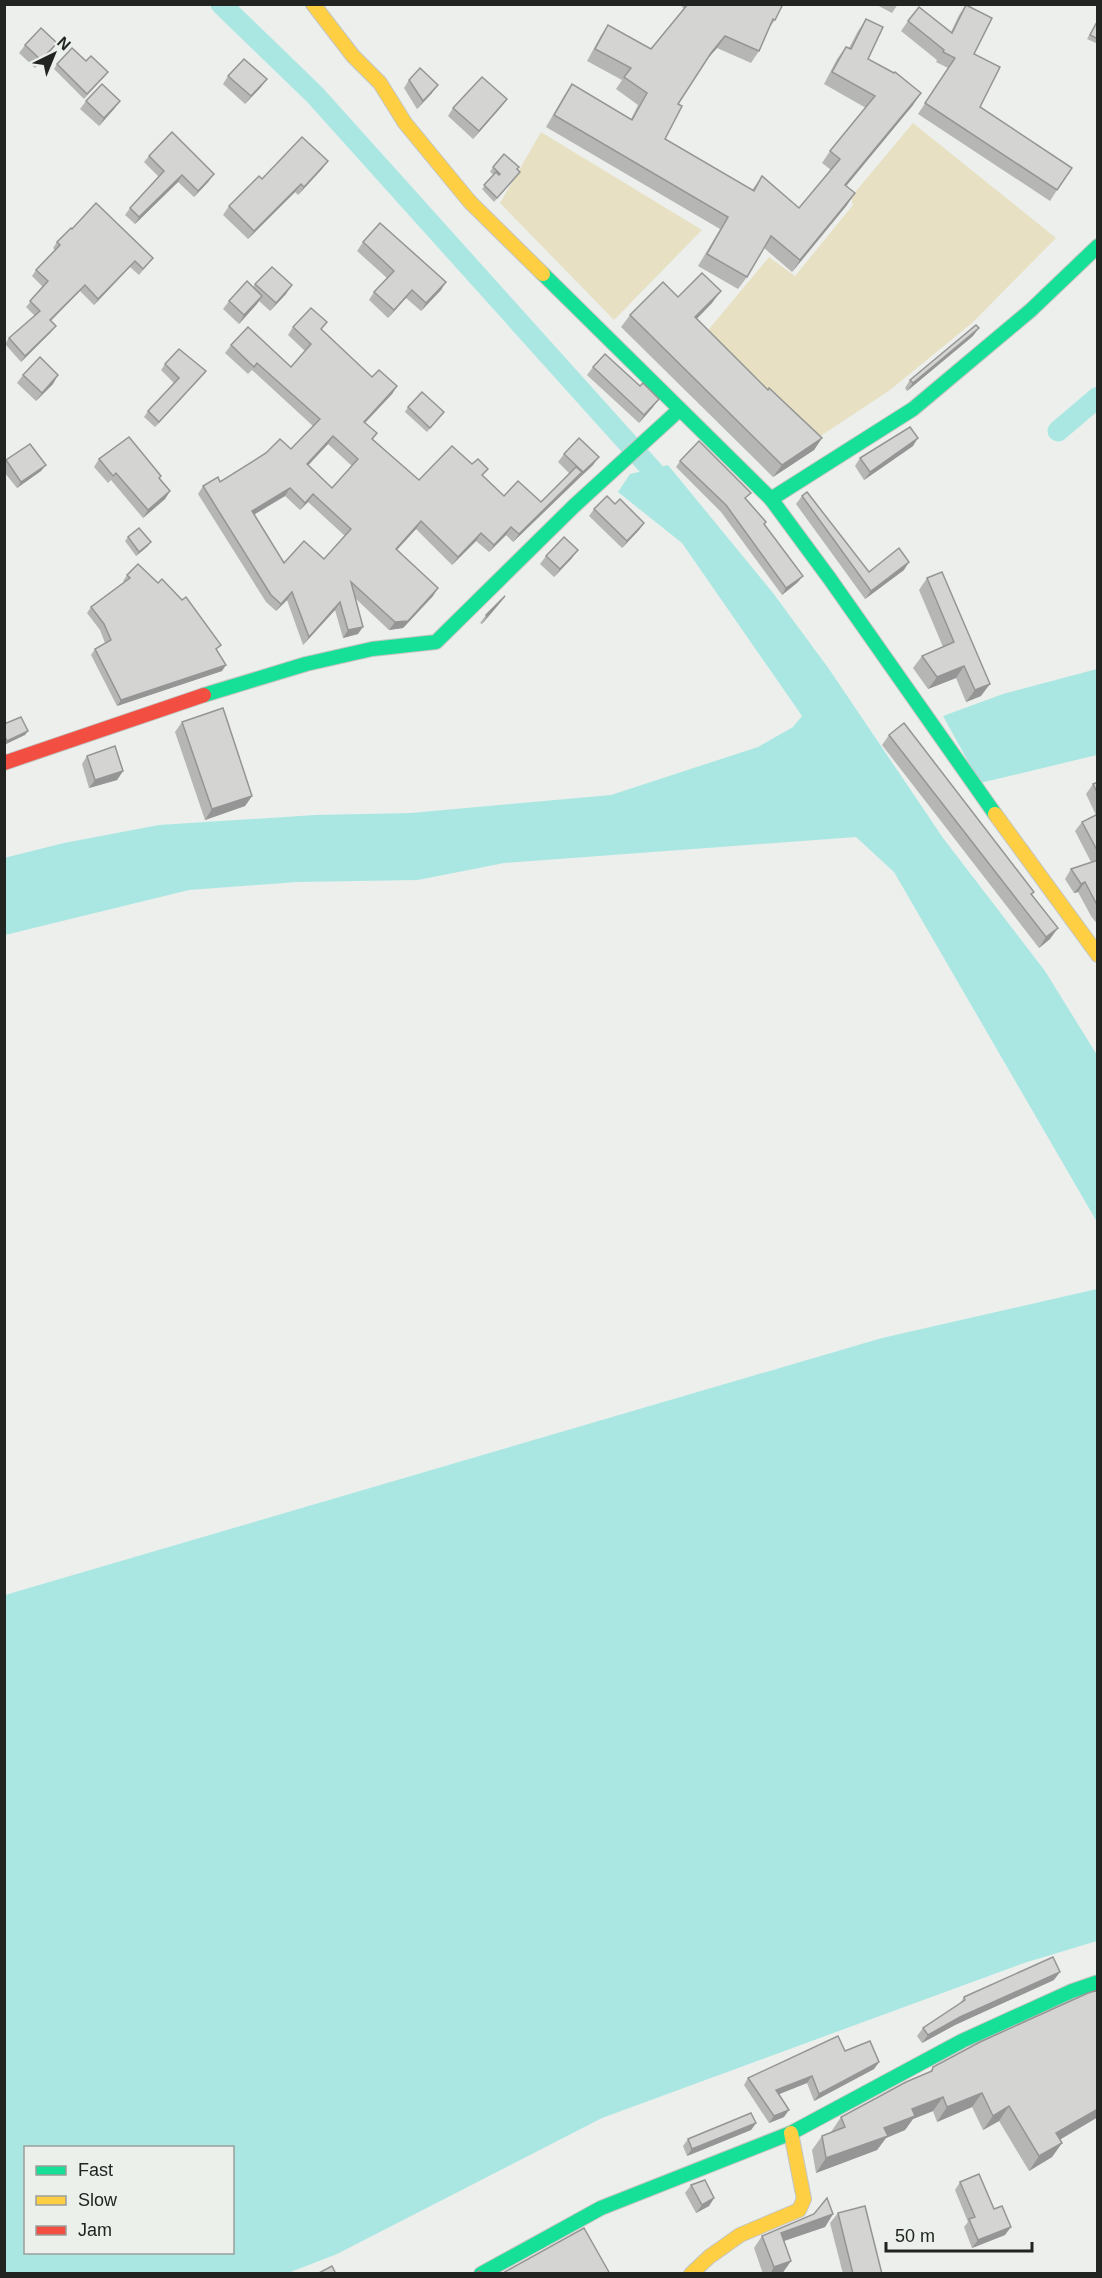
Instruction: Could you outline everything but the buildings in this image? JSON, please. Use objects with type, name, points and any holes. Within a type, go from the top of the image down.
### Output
[{"type":"street","points":[[313,4],[353,56],[380,83],[405,123],[470,202],[771,499],[830,579],[1005,829],[1098,955]]},
{"type":"street","points":[[771,499],[913,409],[1031,310],[1098,246]]},
{"type":"street","points":[[4,763],[218,690],[306,664],[358,652],[436,642],[574,506],[679,410]]},
{"type":"street","points":[[480,2274],[601,2208],[791,2133],[962,2041],[1072,1991],[1098,1982]]},
{"type":"street","points":[[691,2274],[709,2257],[740,2235],[799,2210],[804,2199],[791,2133]]},
{"type":"shaded area","points":[[913,123],[1056,238],[972,323],[890,390],[819,437],[704,335],[769,257],[795,276],[853,205],[851,197]]},
{"type":"shaded area","points":[[541,132],[702,230],[614,320],[500,203]]},
{"type":"water","points":[[668,465],[773,593],[829,669],[943,838],[1045,971],[1097,1055],[1097,1222],[894,872],[856,837],[504,863],[418,880],[297,882],[189,890],[5,935],[4,858],[64,843],[159,825],[315,815],[411,813],[611,795],[758,747],[793,727],[802,716],[682,543],[618,492],[630,474]]},
{"type":"water","points":[[1097,669],[1097,755],[980,783],[943,716],[1003,694]]},
{"type":"water","points":[[1097,1289],[1097,1941],[1024,1963],[602,2118],[337,2254],[288,2273],[5,2273],[5,1595],[882,1338]]},
{"type":"waterway","points":[[221,4],[315,95],[671,491]]},
{"type":"waterway","points":[[1058,431],[1098,397]]},
{"type":"traffic: fast","points":[[771,499],[913,409],[1031,310],[1098,246]]},
{"type":"traffic: fast","points":[[543,274],[771,499],[995,814]]},
{"type":"traffic: fast","points":[[204,695],[306,664],[372,649],[436,642],[574,506],[679,410]]},
{"type":"traffic: fast","points":[[481,2274],[601,2208],[791,2133],[962,2041],[1072,1991],[1098,1982]]},
{"type":"traffic: slow","points":[[313,4],[353,56],[380,83],[405,123],[470,202],[543,274]]},
{"type":"traffic: slow","points":[[995,814],[1098,955]]},
{"type":"traffic: slow","points":[[691,2274],[709,2257],[740,2235],[799,2210],[804,2199],[791,2133]]},
{"type":"traffic: jam","points":[[4,763],[204,695]]}]
